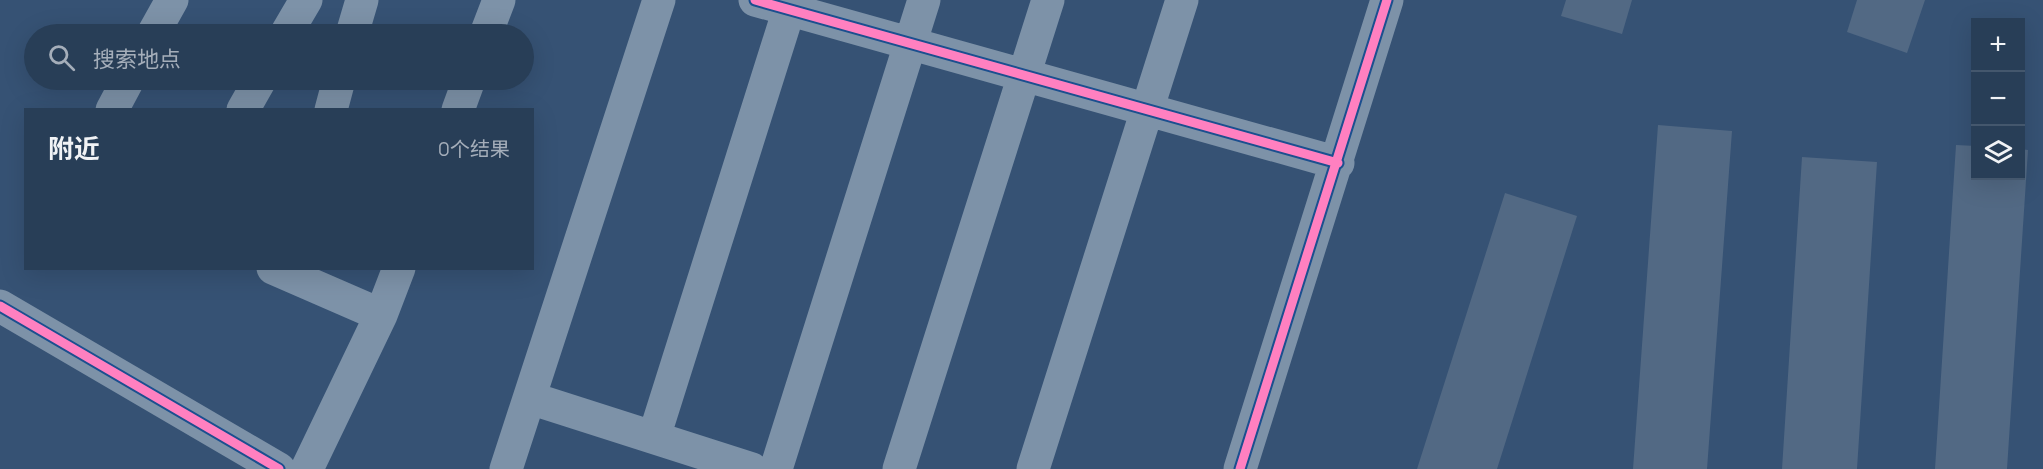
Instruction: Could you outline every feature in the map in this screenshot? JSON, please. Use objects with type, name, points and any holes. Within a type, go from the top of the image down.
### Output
[{"type":"street","points":[[159,24],[172,0]]},
{"type":"street","points":[[292,24],[306,0]]},
{"type":"street","points":[[355,24],[362,0]]},
{"type":"street","points":[[490,24],[499,0]]},
{"type":"street","points":[[506,469],[659,0]]},
{"type":"street","points":[[755,0],[791,5],[910,44],[1338,163]]},
{"type":"street","points":[[776,469],[924,0]]},
{"type":"street","points":[[899,469],[1048,0]]},
{"type":"street","points":[[1033,469],[1182,0]]},
{"type":"street","points":[[1240,469],[1338,163],[1387,0]]},
{"type":"street","points":[[654,437],[791,5]]},
{"type":"street","points":[[113,108],[123,90]]},
{"type":"street","points":[[244,108],[254,90]]},
{"type":"street","points":[[332,108],[336,90]]},
{"type":"street","points":[[459,108],[466,90]]},
{"type":"street","points":[[281,270],[381,315]]},
{"type":"street","points":[[307,469],[381,315],[398,270]]},
{"type":"street","points":[[0,306],[279,469]]},
{"type":"street","points":[[530,398],[752,469]]},
{"type":"building","points":[[1566,0],[1632,0],[1622,34],[1561,16]]},
{"type":"building","points":[[1857,0],[1925,0],[1907,53],[1847,32]]},
{"type":"building","points":[[1658,125],[1732,131],[1707,469],[1633,469]]},
{"type":"building","points":[[1956,145],[1971,146],[1971,180],[2025,180],[2025,150],[2028,150],[2007,469],[1935,469]]},
{"type":"building","points":[[1802,157],[1877,162],[1857,469],[1782,469]]},
{"type":"building","points":[[1505,193],[1577,216],[1497,469],[1417,469]]},
{"type":"cycle path","points":[[755,0],[1338,163]]},
{"type":"cycle path","points":[[1240,469],[1387,0]]},
{"type":"cycle path","points":[[0,306],[279,469]]}]
